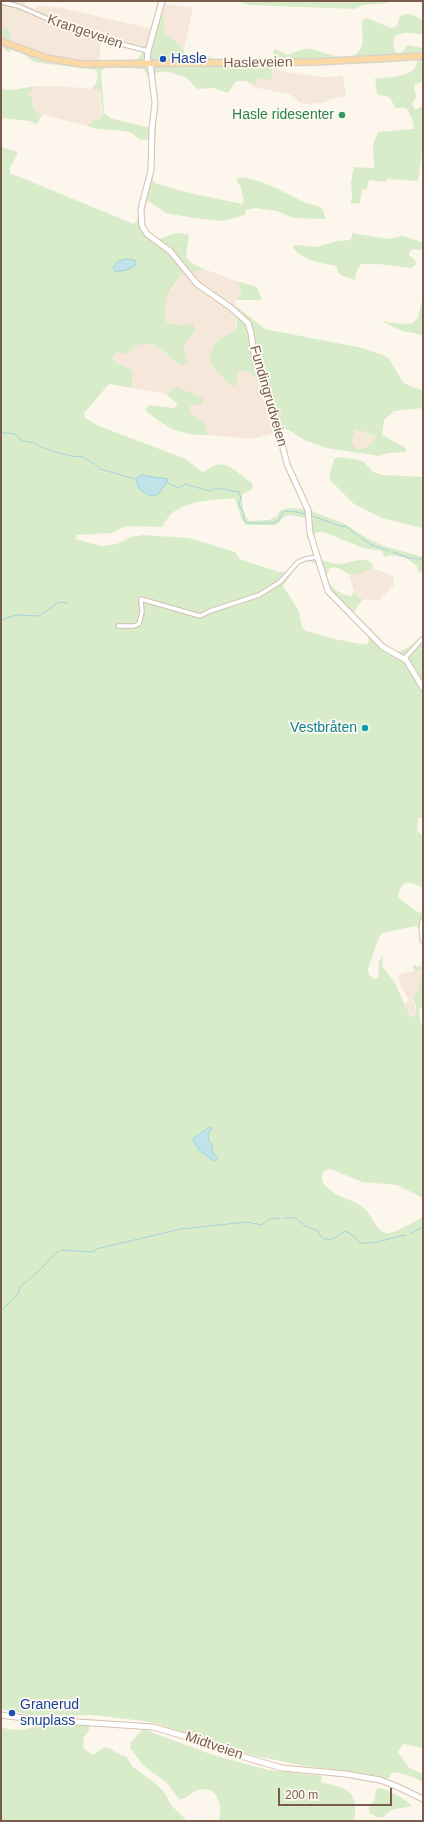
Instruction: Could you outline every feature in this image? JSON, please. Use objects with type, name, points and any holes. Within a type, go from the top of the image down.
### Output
[{"type":"main road","name":"Hasleveien","points":[[1,41],[38,56],[62,62],[82,64],[316,62],[423,56]]},
{"type":"street","name":"Fundingrudveien","points":[[162,1],[148,51],[148,64],[155,103],[152,128],[151,170],[141,210],[142,226],[147,234],[170,251],[197,284],[230,307],[248,323],[255,361],[269,393],[287,464],[308,510],[310,533],[326,588],[331,596],[353,615],[383,647],[404,659],[417,676],[423,688]]},
{"type":"street","name":"Krangeveien","points":[[1,2],[18,6],[94,37],[148,51]]},
{"type":"street","points":[[118,626],[134,626],[139,624],[142,612],[142,599],[200,616],[210,610],[251,599],[280,582],[302,560],[317,557]]},
{"type":"street","points":[[404,659],[423,638]]},
{"type":"street","points":[[423,921],[423,940]]},
{"type":"street","name":"Midtveien","points":[[1,1715],[32,1719],[153,1727],[282,1768],[346,1774],[380,1780],[423,1799]]},
{"type":"shaded area","points":[[1,1],[26,1],[25,5],[35,9],[39,6],[58,7],[148,28],[151,27],[145,49],[142,52],[102,43],[100,46],[100,60],[78,61],[43,54],[10,40],[10,30],[1,27]]},
{"type":"shaded area","points":[[162,3],[193,8],[184,49],[167,36],[163,30],[165,17],[160,15]]},
{"type":"shaded area","points":[[272,67],[284,72],[322,77],[343,76],[346,96],[330,99],[324,103],[305,104],[299,102],[296,98],[288,94],[253,87],[252,84],[256,82],[257,78],[273,71]]},
{"type":"shaded area","points":[[35,86],[61,86],[100,90],[102,117],[100,120],[87,126],[36,113],[27,95]]},
{"type":"shaded area","points":[[204,269],[237,281],[240,286],[241,296],[235,303],[238,371],[250,372],[267,394],[280,431],[253,439],[208,435],[205,423],[189,413],[191,405],[171,390],[166,394],[132,388],[132,370],[114,362],[113,357],[119,352],[126,354],[138,345],[153,344],[180,365],[183,346],[196,330],[193,324],[183,325],[167,323],[164,311],[165,299],[184,271],[198,271]]},
{"type":"shaded area","points":[[353,429],[377,436],[370,446],[363,450],[356,449],[351,441],[354,434]]},
{"type":"shaded area","points":[[373,568],[393,576],[394,585],[378,601],[367,599],[362,600],[354,592],[349,574],[355,574]]},
{"type":"shaded area","points":[[422,968],[419,987],[413,999],[416,1017],[412,1017],[407,1011],[405,1003],[409,1000],[401,986],[398,975]]},
{"type":"green space","points":[[158,1],[163,1],[160,15],[165,17],[164,31],[170,38],[179,44],[185,54],[191,57],[207,56],[211,58],[226,59],[270,58],[274,57],[273,53],[275,49],[290,54],[311,49],[330,55],[350,57],[356,54],[361,47],[363,40],[362,20],[367,18],[391,28],[396,27],[400,17],[405,14],[423,20],[423,35],[402,33],[395,36],[393,42],[395,52],[398,53],[403,52],[407,45],[423,48],[423,81],[414,85],[416,97],[412,104],[415,110],[423,106],[423,145],[418,181],[387,179],[386,182],[369,180],[367,189],[362,190],[360,203],[350,204],[352,199],[351,182],[354,167],[374,168],[373,144],[378,132],[414,129],[412,118],[406,108],[396,108],[389,97],[377,94],[375,78],[394,77],[409,73],[414,69],[418,60],[382,63],[278,66],[277,69],[272,68],[272,80],[257,78],[257,83],[252,84],[246,81],[236,81],[228,93],[214,88],[198,89],[183,76],[174,73],[158,72],[155,74],[157,109],[153,179],[155,183],[185,192],[242,204],[244,202],[241,188],[236,179],[241,177],[259,181],[306,203],[319,207],[323,210],[325,219],[293,218],[277,211],[255,208],[246,210],[245,215],[223,221],[194,218],[166,213],[147,200],[143,215],[146,229],[151,235],[161,239],[172,234],[182,233],[189,235],[186,257],[193,264],[204,269],[198,271],[184,271],[171,289],[166,301],[165,315],[167,323],[183,325],[193,324],[196,330],[183,346],[187,362],[181,365],[153,344],[138,345],[126,354],[118,352],[113,357],[114,362],[132,370],[132,388],[109,384],[84,413],[85,418],[99,426],[186,459],[202,472],[221,464],[231,467],[252,483],[253,488],[242,495],[243,509],[249,521],[269,520],[276,517],[281,510],[289,508],[305,509],[290,480],[282,459],[277,436],[274,434],[280,431],[288,461],[310,509],[343,523],[370,540],[384,546],[423,557],[423,574],[418,571],[417,566],[406,558],[390,555],[385,558],[382,551],[360,547],[324,532],[314,534],[320,560],[339,564],[364,560],[372,564],[373,568],[359,573],[351,574],[339,569],[330,568],[327,574],[332,587],[335,590],[351,596],[354,592],[362,600],[353,613],[376,638],[390,649],[397,651],[406,649],[423,635],[423,818],[418,818],[417,830],[423,836],[423,884],[421,887],[413,883],[404,884],[398,895],[399,898],[418,913],[423,910],[423,945],[420,930],[416,926],[382,933],[368,969],[369,974],[372,977],[375,979],[378,977],[379,961],[383,956],[382,966],[395,983],[410,1016],[415,1017],[416,1007],[413,997],[418,988],[422,969],[416,971],[413,968],[413,965],[418,967],[423,965],[423,1008],[419,1009],[419,1011],[421,1025],[423,1026],[423,1198],[397,1185],[362,1182],[331,1169],[325,1170],[322,1176],[322,1181],[328,1188],[334,1193],[361,1206],[368,1212],[377,1227],[383,1232],[391,1233],[423,1217],[423,1748],[403,1744],[398,1752],[409,1768],[423,1774],[423,1780],[421,1781],[404,1774],[393,1772],[387,1780],[366,1774],[300,1765],[251,1755],[151,1722],[93,1715],[37,1716],[1,1709],[1,147],[17,152],[17,155],[10,168],[10,173],[134,224],[138,218],[149,168],[149,139],[139,139],[129,132],[98,129],[87,126],[93,120],[100,120],[103,114],[100,90],[91,89],[97,81],[96,70],[34,62],[25,55],[12,50],[10,50],[9,53],[1,45],[1,27],[10,30],[10,41],[43,54],[78,61],[137,60],[145,49]],"holes":[[[107,67],[143,69],[152,89],[150,128],[110,118],[104,112],[101,71]],[[235,498],[241,518],[246,525],[276,525],[288,515],[307,518],[307,537],[313,553],[312,556],[300,559],[288,572],[279,572],[240,559],[235,552],[189,538],[143,535],[131,537],[117,544],[101,546],[76,539],[76,535],[111,533],[127,526],[162,527],[168,517],[178,509],[193,503]],[[307,560],[317,564],[325,591],[331,599],[353,618],[367,634],[369,640],[367,645],[334,639],[306,631],[302,627],[299,611],[283,586],[299,564]],[[208,1134],[213,1153],[217,1158],[200,1151],[197,1145]]]},
{"type":"green space","points":[[238,1],[390,1],[388,3],[363,5],[355,9],[248,5]]},
{"type":"green space","points":[[35,86],[27,95],[32,97],[34,108],[42,115],[37,124],[29,121],[1,118],[1,89],[13,90]]},
{"type":"green space","points":[[352,233],[388,239],[403,236],[423,243],[423,250],[413,249],[410,251],[409,255],[415,260],[416,264],[411,268],[378,264],[361,264],[356,273],[355,280],[340,275],[336,266],[307,259],[293,248],[295,245],[316,247],[338,241],[350,240]]},
{"type":"green space","points":[[237,281],[257,287],[262,300],[237,300],[241,290]]},
{"type":"green space","points":[[423,297],[423,335],[402,331],[381,321],[401,324],[413,323],[418,317]]},
{"type":"green space","points":[[236,306],[265,329],[362,348],[383,355],[389,359],[403,382],[423,391],[423,408],[394,411],[384,420],[382,435],[404,447],[406,452],[388,453],[379,456],[326,448],[304,440],[289,430],[280,429],[267,394],[250,372],[238,371],[236,386],[230,385],[210,363],[210,356],[217,342],[226,335],[237,330]],"holes":[[[354,429],[377,436],[366,448],[356,449],[351,441],[354,434]]]},
{"type":"green space","points":[[177,387],[203,398],[202,405],[191,405],[189,412],[194,417],[205,423],[208,435],[189,434],[175,430],[168,427],[147,412],[145,408],[151,405],[174,408],[178,405],[166,394]]},
{"type":"green space","points":[[337,457],[359,460],[364,462],[373,472],[383,475],[423,477],[423,528],[382,518],[354,504],[330,480],[330,473],[334,459]]},
{"type":"green space","points":[[47,1723],[90,1725],[89,1730],[84,1737],[83,1748],[93,1755],[105,1747],[126,1756],[133,1767],[155,1783],[164,1792],[171,1805],[187,1821],[1,1821],[1,1727],[18,1730]]},
{"type":"green space","points":[[143,1729],[213,1755],[268,1770],[322,1776],[321,1782],[348,1791],[354,1799],[354,1819],[353,1821],[219,1821],[220,1809],[218,1798],[210,1790],[198,1790],[185,1798],[179,1799],[167,1783],[144,1766],[130,1748],[131,1742]]},
{"type":"green space","points":[[379,1788],[397,1795],[411,1806],[391,1810],[383,1817],[377,1817],[369,1813],[369,1808],[375,1799],[376,1790]]},
{"type":"water","points":[[126,259],[135,260],[136,265],[127,270],[116,272],[113,268],[115,264]]},
{"type":"water","points":[[141,475],[168,479],[157,496],[149,495],[139,489],[136,479]]},
{"type":"water","points":[[210,1127],[212,1128],[208,1134],[209,1142],[212,1144],[213,1152],[218,1158],[214,1161],[200,1151],[193,1141],[194,1138]]},
{"type":"waterway","points":[[1,433],[6,433]]},
{"type":"waterway","points":[[7,433],[16,435],[22,441],[35,443],[55,452],[83,457],[95,464],[100,469],[135,479]]},
{"type":"waterway","points":[[166,482],[178,488],[185,484],[209,491],[216,488],[239,492],[241,498],[239,504],[244,515],[243,518],[247,523],[274,523],[279,520],[283,512],[292,511],[305,514]]},
{"type":"waterway","points":[[312,516],[340,526],[345,526],[370,544],[389,551]]},
{"type":"waterway","points":[[393,552],[409,558],[423,559]]},
{"type":"waterway","points":[[1,620],[16,615],[39,616],[59,602],[68,603]]},
{"type":"waterway","points":[[61,1250],[94,1252],[96,1249],[181,1229],[247,1222],[261,1225],[270,1219],[280,1218]]},
{"type":"waterway","points":[[285,1218],[296,1218],[305,1226],[318,1231],[322,1238],[331,1240],[345,1231],[354,1236],[360,1243],[378,1242],[406,1235]]},
{"type":"waterway","points":[[410,1234],[423,1227]]},
{"type":"waterway","points":[[1,1311],[18,1294],[20,1287],[39,1271],[58,1251]]},
{"type":"place","name":"Hasle","points":[[163,59]]},
{"type":"place","name":"Hasle ridesenter","points":[[342,115]]},
{"type":"place","name":"Vestbråten","points":[[365,728]]},
{"type":"place","name":"Granerud snuplass","points":[[12,1713]]}]
